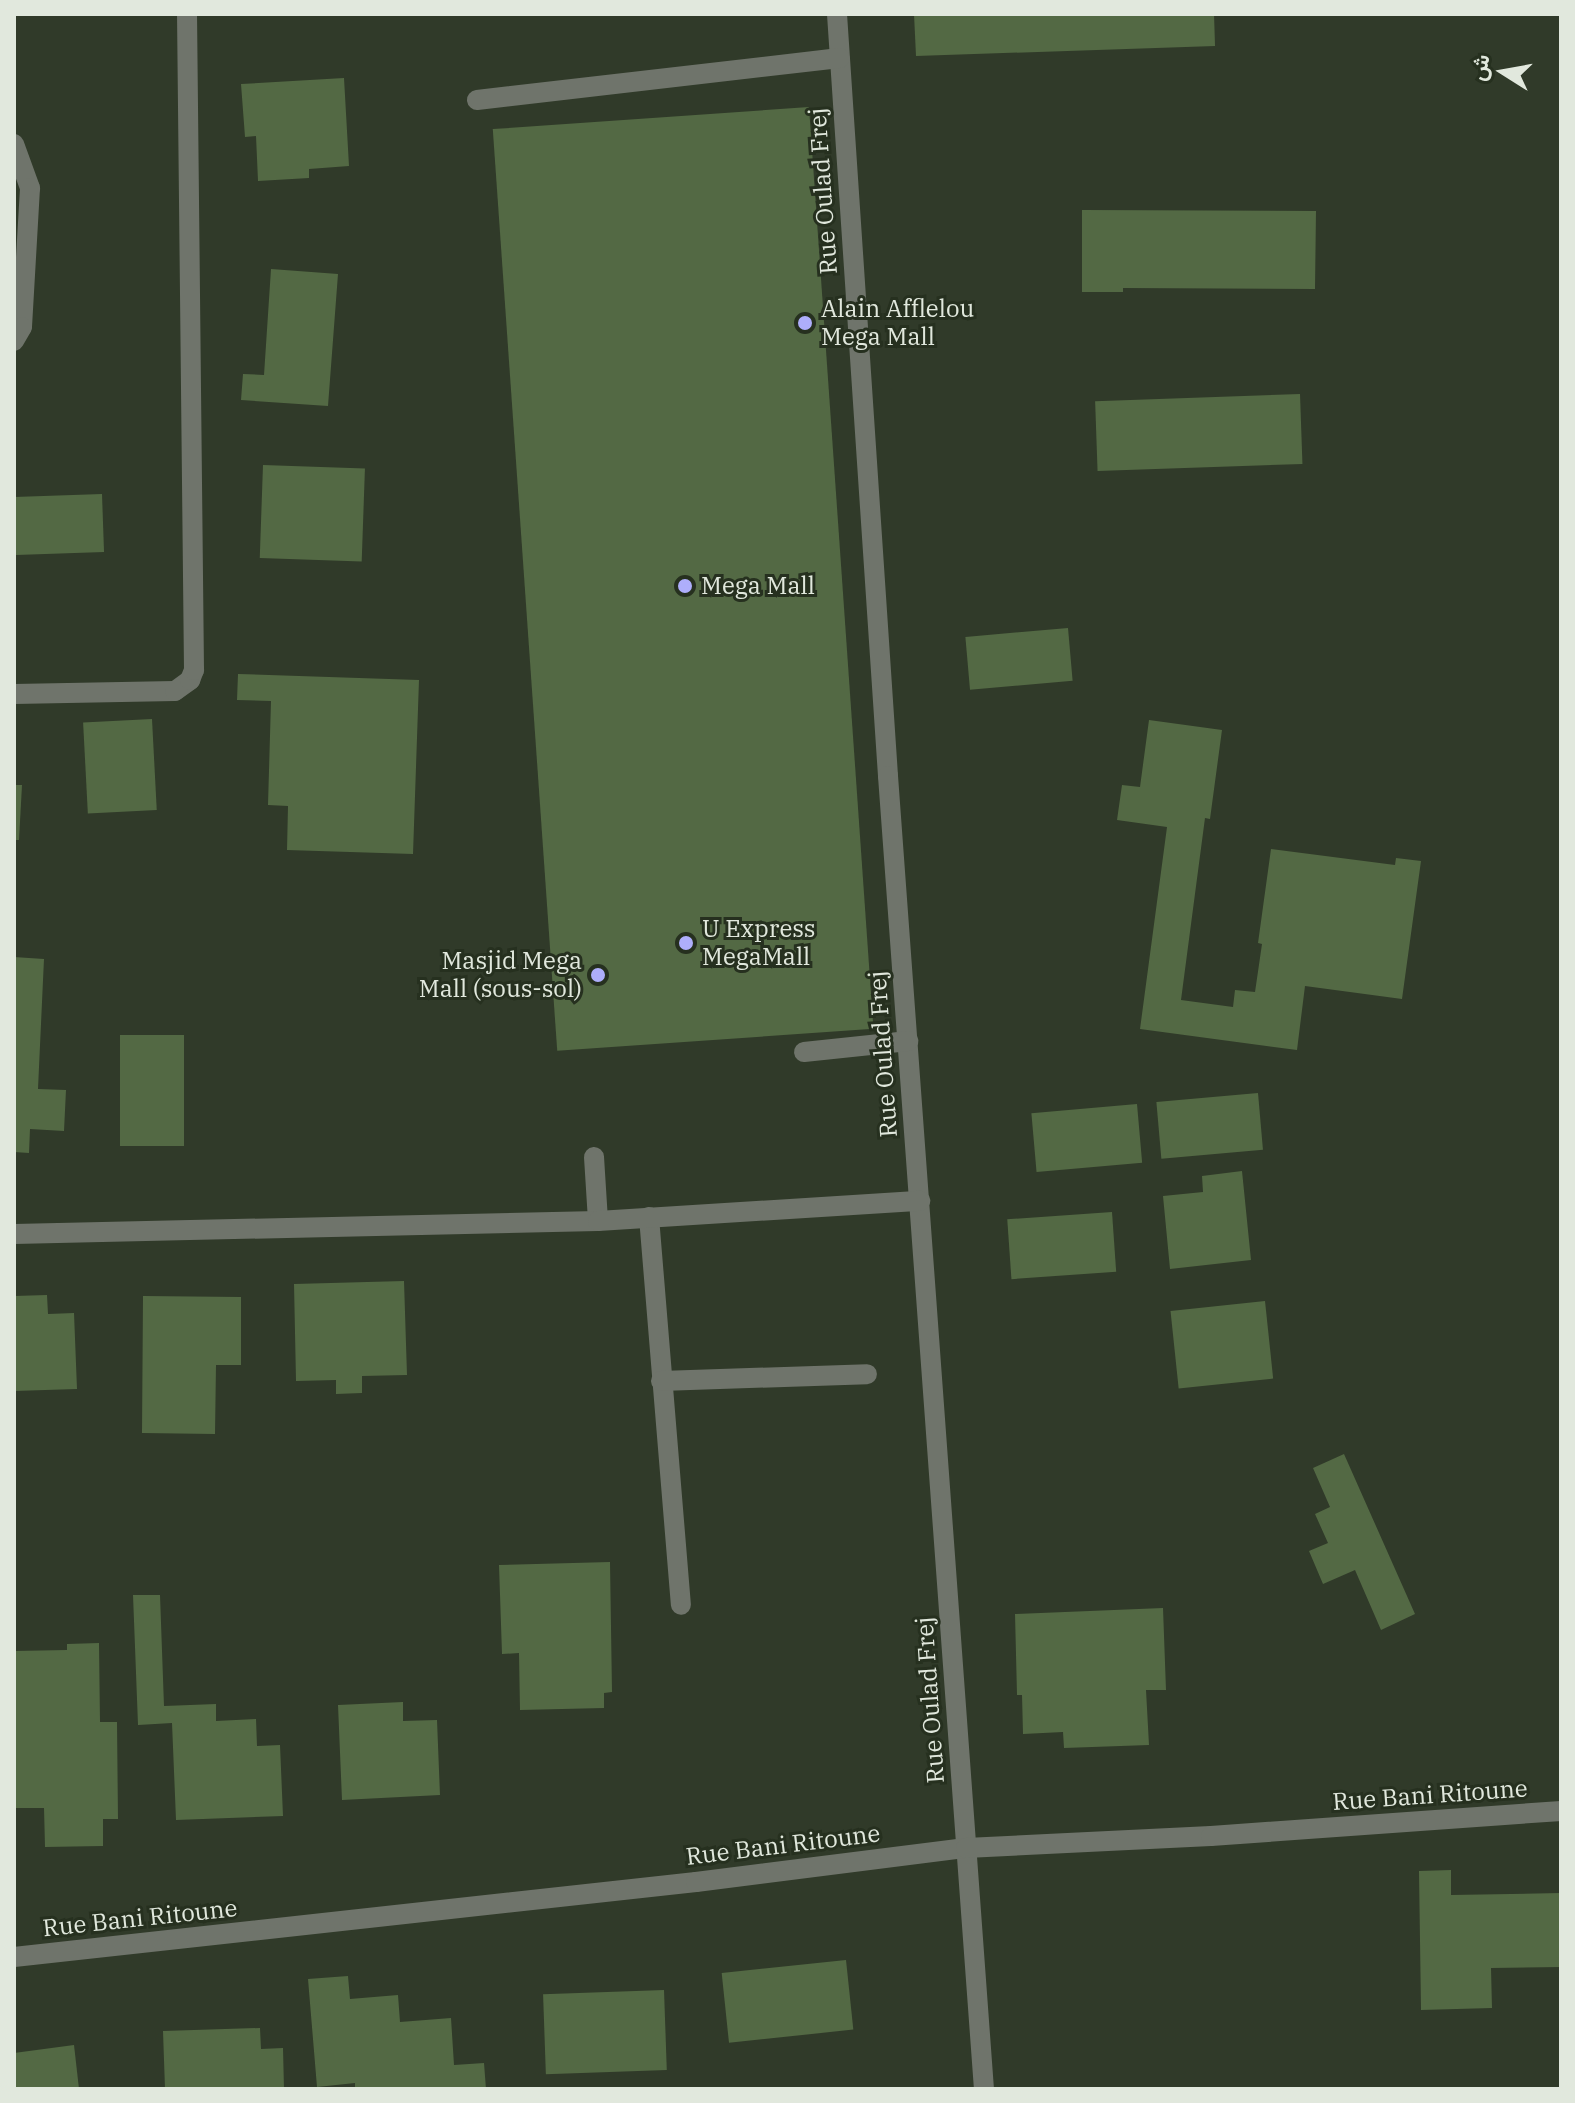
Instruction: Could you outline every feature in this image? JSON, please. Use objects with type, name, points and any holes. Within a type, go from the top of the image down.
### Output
[{"type":"street","points":[[14,694],[156,693],[184,687],[194,670],[187,14]]},
{"type":"street","name":"Rue Oulad Frej","points":[[837,14],[984,2089]]},
{"type":"street","points":[[477,100],[840,58]]},
{"type":"street","points":[[14,144],[30,188],[22,327],[14,341]]},
{"type":"street","points":[[804,1052],[908,1041]]},
{"type":"street","points":[[594,1157],[598,1221]]},
{"type":"street","points":[[14,1234],[598,1221],[920,1201]]},
{"type":"street","points":[[649,1217],[681,1605]]},
{"type":"street","points":[[661,1381],[867,1374]]},
{"type":"street","name":"Rue Bani Ritoune","points":[[14,1957],[664,1886],[966,1848],[1242,1834],[1561,1811]]},
{"type":"building","points":[[914,14],[1214,14],[1215,46],[916,56]]},
{"type":"building","points":[[344,78],[349,166],[309,169],[309,178],[258,181],[256,136],[245,137],[241,84]]},
{"type":"building","name":"Mega Mall","points":[[809,107],[873,1029],[557,1051],[493,129]]},
{"type":"building","points":[[1082,210],[1316,211],[1315,289],[1123,288],[1123,292],[1082,292]]},
{"type":"building","points":[[271,269],[338,274],[328,406],[241,400],[243,374],[264,375]]},
{"type":"building","points":[[1300,394],[1302,464],[1098,471],[1095,401]]},
{"type":"building","points":[[263,465],[365,469],[362,562],[260,558]]},
{"type":"building","points":[[102,494],[104,552],[16,555],[14,497]]},
{"type":"building","points":[[1068,628],[1073,681],[970,690],[965,637]]},
{"type":"building","points":[[238,674],[419,680],[413,854],[287,850],[288,806],[268,805],[271,701],[237,700]]},
{"type":"building","points":[[152,719],[157,810],[88,813],[83,723]]},
{"type":"building","points":[[1149,720],[1222,730],[1210,819],[1205,818],[1181,1000],[1233,1007],[1235,990],[1255,992],[1262,944],[1258,943],[1271,849],[1395,865],[1396,858],[1421,861],[1402,999],[1305,986],[1297,1050],[1140,1029],[1167,827],[1117,820],[1122,785],[1140,787]]},
{"type":"building","points":[[14,785],[22,785],[19,840],[14,840]]},
{"type":"building","points":[[14,957],[44,959],[38,1089],[66,1090],[64,1131],[30,1129],[29,1153],[14,1152]]},
{"type":"building","points":[[120,1035],[184,1035],[184,1146],[120,1146]]},
{"type":"building","points":[[1258,1093],[1263,1150],[1161,1159],[1156,1102]]},
{"type":"building","points":[[1137,1104],[1142,1163],[1037,1172],[1031,1113]]},
{"type":"building","points":[[1242,1171],[1251,1260],[1170,1269],[1163,1196],[1203,1192],[1202,1176]]},
{"type":"building","points":[[1112,1212],[1116,1272],[1011,1279],[1007,1219]]},
{"type":"building","points":[[404,1281],[407,1375],[362,1376],[362,1393],[336,1394],[336,1380],[296,1381],[294,1284]]},
{"type":"building","points":[[47,1295],[48,1314],[74,1313],[77,1389],[14,1391],[14,1296]]},
{"type":"building","points":[[143,1296],[241,1297],[241,1365],[216,1365],[215,1434],[142,1433]]},
{"type":"building","points":[[1265,1301],[1273,1379],[1179,1389],[1171,1311]]},
{"type":"building","points":[[1344,1454],[1415,1614],[1381,1630],[1355,1570],[1323,1584],[1309,1551],[1328,1543],[1315,1514],[1330,1507],[1313,1468]]},
{"type":"building","points":[[610,1562],[612,1692],[604,1693],[604,1708],[520,1710],[519,1653],[502,1654],[499,1565]]},
{"type":"building","points":[[133,1595],[160,1595],[164,1706],[216,1704],[216,1721],[256,1719],[257,1746],[280,1745],[283,1816],[176,1820],[172,1723],[138,1725]]},
{"type":"building","points":[[1163,1608],[1166,1690],[1146,1690],[1149,1745],[1064,1748],[1063,1732],[1023,1734],[1022,1695],[1017,1695],[1015,1614]]},
{"type":"building","points":[[99,1643],[100,1722],[117,1722],[118,1819],[103,1819],[103,1846],[45,1847],[44,1808],[16,1808],[14,1651],[67,1650],[67,1644]]},
{"type":"building","points":[[403,1702],[403,1721],[437,1720],[440,1795],[342,1800],[338,1705]]},
{"type":"building","points":[[1451,1870],[1451,1895],[1561,1893],[1561,1967],[1491,1968],[1492,2008],[1421,2010],[1419,1871]]},
{"type":"building","points":[[846,1960],[853,2030],[729,2043],[722,1973]]},
{"type":"building","points":[[348,1976],[350,1999],[398,1995],[400,2022],[451,2018],[454,2065],[484,2063],[486,2089],[355,2089],[355,2083],[317,2087],[308,1979]]},
{"type":"building","points":[[664,1990],[667,2070],[546,2074],[543,1994]]},
{"type":"building","points":[[260,2028],[261,2049],[283,2048],[284,2089],[165,2089],[163,2031]]},
{"type":"building","points":[[74,2045],[79,2089],[14,2089],[14,2053]]},
{"type":"place","name":"Alain Afflelou Mega Mall","points":[[805,323]]},
{"type":"place","name":"Mega Mall","points":[[685,586]]},
{"type":"place","name":"U Express MegaMall","points":[[686,943]]},
{"type":"place","name":"Masjid Mega Mall (sous-sol)","points":[[598,975]]}]
